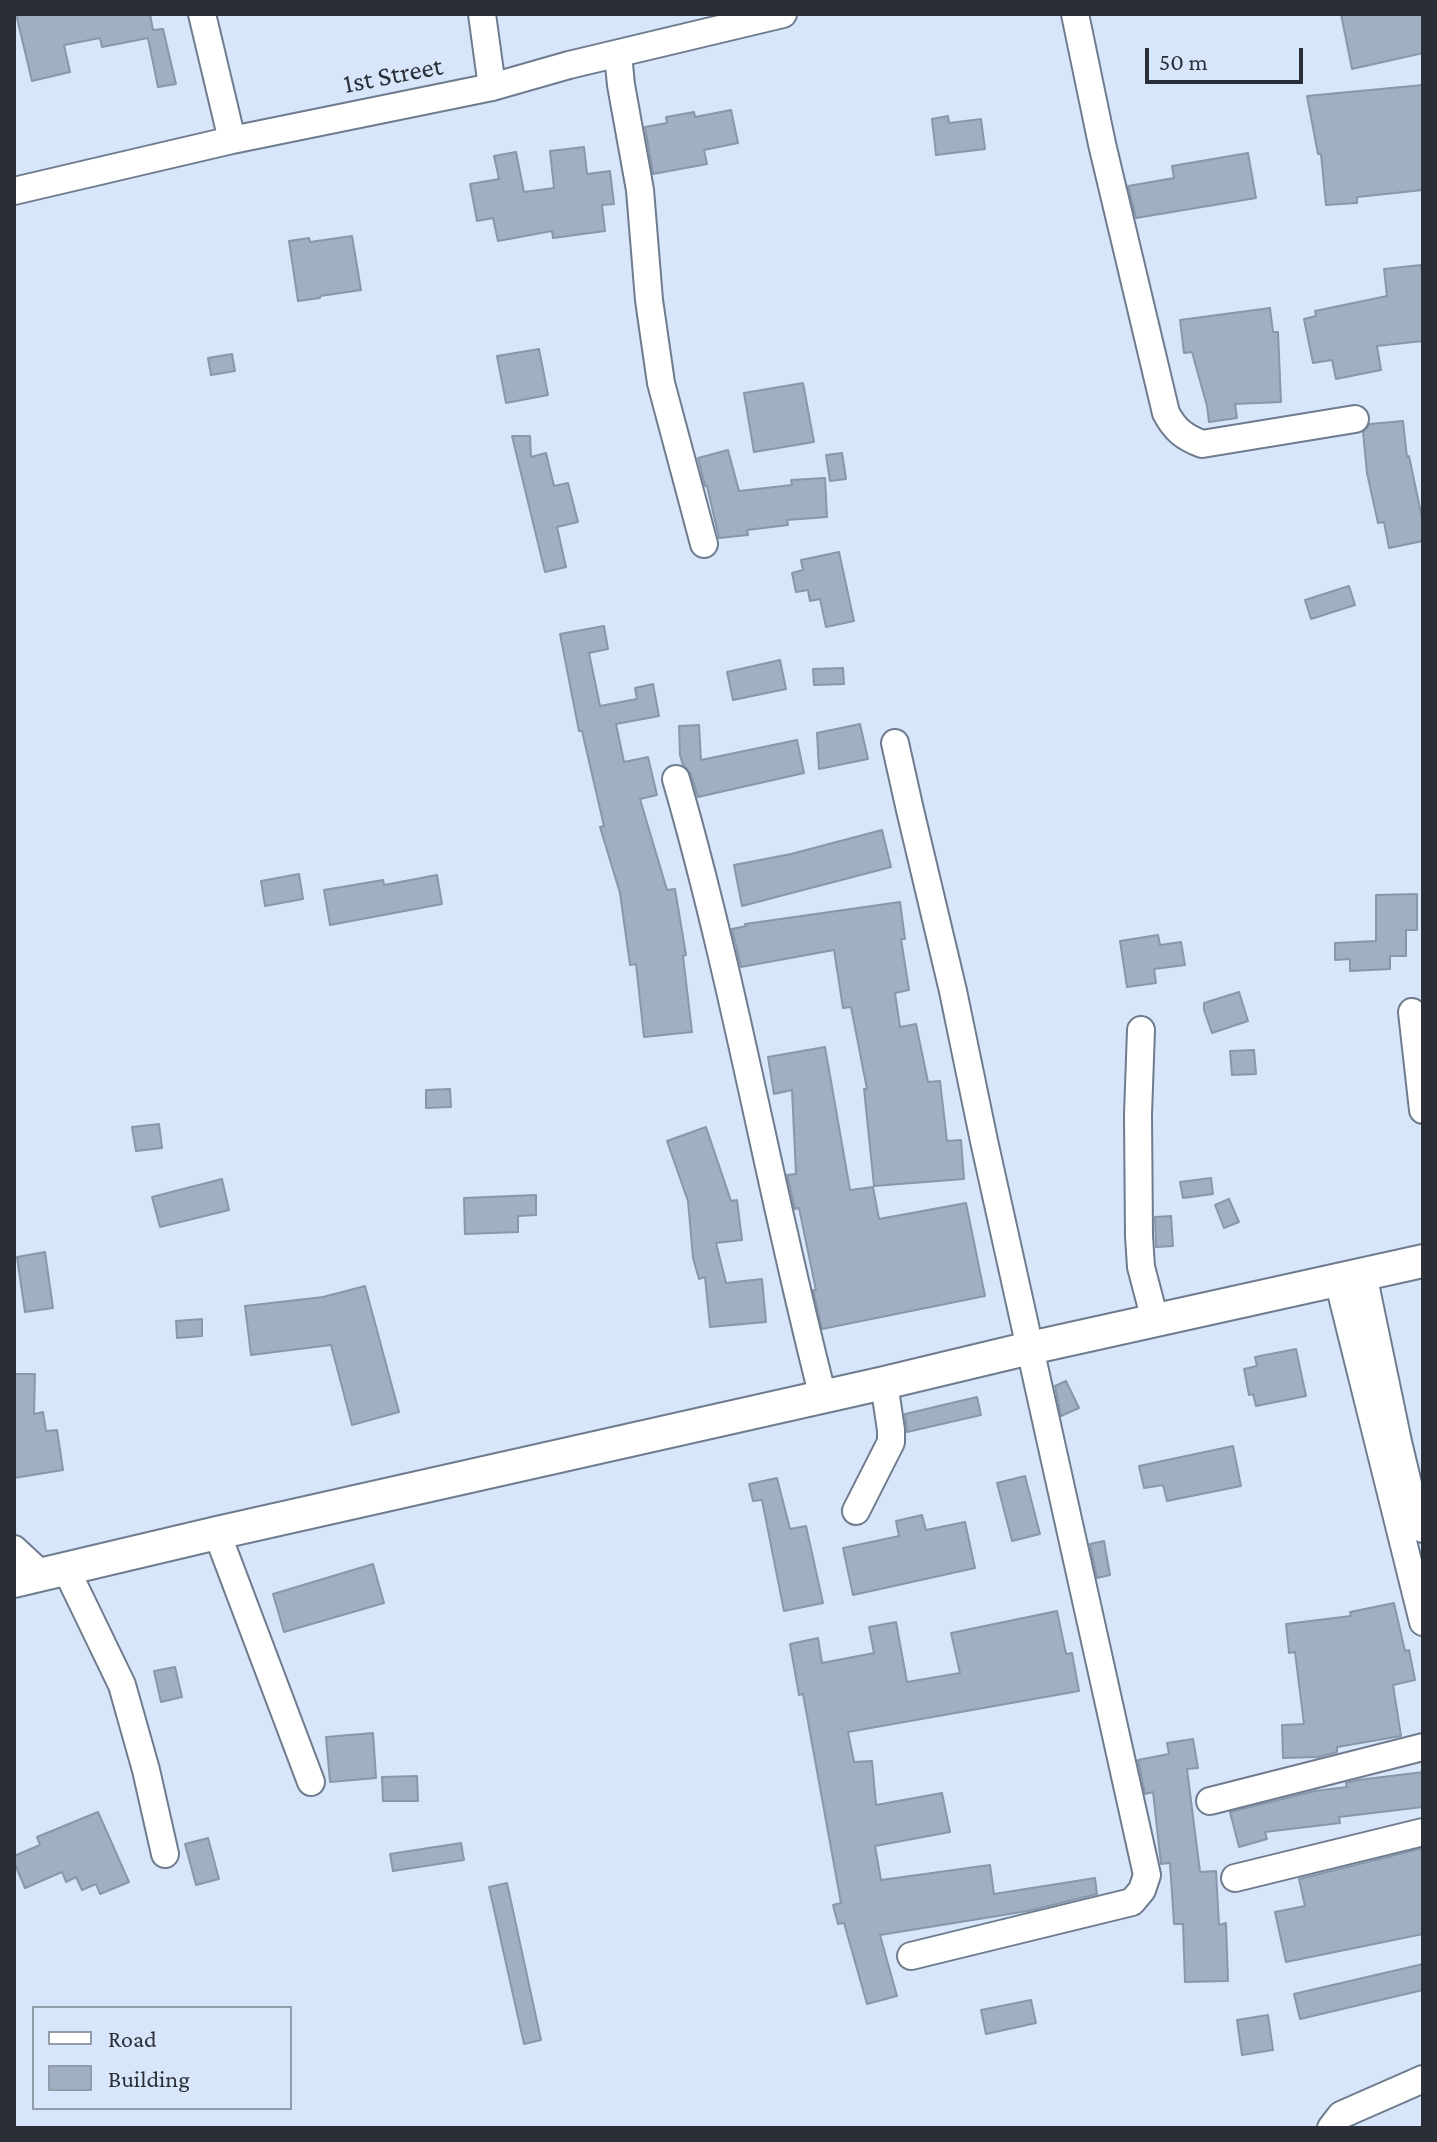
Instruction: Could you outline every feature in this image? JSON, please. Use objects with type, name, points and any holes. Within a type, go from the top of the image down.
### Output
[{"type":"main road","points":[[41,1575],[1423,1261]]},
{"type":"street","points":[[202,14],[232,140]]},
{"type":"street","points":[[482,14],[492,87]]},
{"type":"street","name":"1st Street","points":[[14,191],[232,140],[492,87],[618,54],[711,22],[783,14]]},
{"type":"street","points":[[1075,14],[1166,413],[1173,426],[1187,438],[1202,444],[1355,419]]},
{"type":"street","points":[[618,54],[640,190],[649,300],[661,383],[704,544]]},
{"type":"street","points":[[895,743],[953,991],[1147,1875],[1142,1890],[1132,1902],[911,1956]]},
{"type":"street","points":[[676,779],[710,904],[798,1301],[823,1397]]},
{"type":"street","points":[[1412,1012],[1423,1110]]},
{"type":"street","points":[[1141,1030],[1139,1236],[1141,1267],[1155,1320]]},
{"type":"street","points":[[1351,1277],[1416,1517],[1423,1529]]},
{"type":"street","points":[[1351,1277],[1423,1622]]},
{"type":"street","points":[[856,1511],[891,1442],[884,1383]]},
{"type":"street","points":[[217,1533],[311,1782]]},
{"type":"street","points":[[14,1549],[41,1575],[122,1685],[165,1854]]},
{"type":"street","points":[[1210,1801],[1423,1747]]},
{"type":"street","points":[[1235,1878],[1423,1832]]},
{"type":"street","points":[[1331,2128],[1341,2115],[1423,2079]]},
{"type":"building","points":[[16,14],[150,14],[153,30],[163,29],[176,84],[158,87],[148,38],[102,47],[100,38],[64,45],[70,72],[32,81]]},
{"type":"building","points":[[1341,14],[1423,14],[1423,53],[1352,69]]},
{"type":"building","points":[[1423,85],[1423,190],[1357,197],[1357,203],[1326,205],[1321,154],[1318,154],[1307,96]]},
{"type":"building","points":[[731,110],[738,143],[704,150],[707,164],[653,174],[645,127],[667,123],[666,117],[694,112],[695,117]]},
{"type":"building","points":[[948,116],[949,123],[981,119],[985,149],[936,155],[932,119]]},
{"type":"building","points":[[584,147],[587,174],[610,171],[614,204],[602,205],[605,231],[553,238],[552,231],[498,241],[493,218],[477,221],[470,184],[499,179],[494,156],[516,152],[524,192],[554,188],[550,151]]},
{"type":"building","points":[[1248,153],[1256,198],[1136,218],[1128,186],[1174,178],[1172,166]]},
{"type":"building","points":[[352,236],[361,290],[298,301],[289,241],[309,238],[310,242]]},
{"type":"building","points":[[1421,265],[1423,341],[1377,346],[1381,370],[1336,379],[1332,360],[1313,363],[1304,319],[1316,316],[1315,311],[1387,296],[1384,269]]},
{"type":"building","points":[[1270,308],[1273,332],[1278,332],[1281,402],[1235,404],[1237,418],[1209,422],[1192,352],[1184,353],[1180,320]]},
{"type":"building","points":[[539,349],[548,395],[506,403],[497,356]]},
{"type":"building","points":[[232,354],[235,371],[211,375],[208,358]]},
{"type":"building","points":[[803,383],[814,442],[754,452],[744,393]]},
{"type":"building","points":[[1403,421],[1407,457],[1423,523],[1423,541],[1389,548],[1384,522],[1378,523],[1367,473],[1363,432],[1370,424]]},
{"type":"building","points":[[512,436],[530,436],[531,457],[546,453],[554,486],[568,483],[578,522],[557,527],[566,567],[545,572]]},
{"type":"building","points":[[728,450],[739,491],[792,485],[791,480],[825,478],[827,517],[787,520],[788,525],[747,530],[748,535],[719,538],[698,458]]},
{"type":"building","points":[[842,453],[846,479],[830,481],[826,455]]},
{"type":"building","points":[[839,552],[854,621],[826,627],[820,599],[810,601],[808,590],[796,592],[792,573],[803,570],[801,560]]},
{"type":"building","points":[[1349,586],[1355,605],[1311,619],[1305,600]]},
{"type":"building","points":[[604,626],[608,649],[589,653],[600,706],[637,699],[635,688],[653,684],[659,716],[616,724],[624,762],[648,757],[657,795],[640,799],[667,890],[675,889],[686,955],[683,956],[692,1032],[644,1037],[636,964],[630,965],[620,893],[600,827],[604,826],[582,731],[579,731],[560,634]]},
{"type":"building","points":[[780,660],[786,689],[733,700],[727,672]]},
{"type":"building","points":[[843,668],[844,684],[814,685],[813,669]]},
{"type":"building","points":[[860,724],[868,759],[819,769],[817,733]]},
{"type":"building","points":[[699,725],[701,760],[797,740],[804,773],[698,797],[691,774],[683,765],[680,755],[679,726]]},
{"type":"building","points":[[882,830],[891,867],[742,906],[734,865],[791,854]]},
{"type":"building","points":[[299,874],[303,899],[265,906],[261,881]]},
{"type":"building","points":[[437,875],[442,904],[330,925],[324,890],[383,880],[384,885]]},
{"type":"building","points":[[1417,894],[1417,930],[1406,930],[1406,956],[1390,956],[1390,969],[1350,971],[1350,959],[1335,960],[1335,943],[1376,941],[1376,895]]},
{"type":"building","points":[[900,902],[905,939],[901,939],[909,990],[895,993],[900,1027],[916,1024],[928,1082],[940,1081],[947,1141],[961,1140],[964,1179],[874,1186],[864,1089],[867,1089],[851,1007],[843,1008],[834,950],[741,967],[732,929],[745,924]]},
{"type":"building","points":[[1158,935],[1160,945],[1181,942],[1185,965],[1154,969],[1156,983],[1127,987],[1120,941]]},
{"type":"building","points":[[1239,992],[1248,1021],[1212,1033],[1204,1003]]},
{"type":"building","points":[[825,1047],[850,1190],[873,1187],[879,1219],[966,1203],[985,1296],[822,1329],[799,1208],[795,1209],[787,1175],[796,1174],[792,1090],[774,1094],[768,1057]]},
{"type":"building","points":[[1254,1050],[1256,1074],[1232,1075],[1230,1051]]},
{"type":"building","points":[[450,1089],[451,1107],[426,1108],[426,1090]]},
{"type":"building","points":[[159,1124],[162,1148],[136,1151],[132,1127]]},
{"type":"building","points":[[706,1127],[731,1201],[737,1200],[742,1240],[716,1243],[726,1283],[762,1279],[766,1322],[710,1327],[705,1277],[699,1279],[693,1258],[688,1201],[667,1141]]},
{"type":"building","points":[[1211,1178],[1213,1194],[1183,1198],[1180,1182]]},
{"type":"building","points":[[222,1179],[229,1210],[160,1227],[152,1197]]},
{"type":"building","points":[[536,1195],[536,1215],[518,1216],[518,1232],[465,1234],[464,1198]]},
{"type":"building","points":[[1229,1199],[1239,1222],[1224,1228],[1215,1205]]},
{"type":"building","points":[[1171,1216],[1173,1246],[1156,1247],[1155,1217]]},
{"type":"building","points":[[45,1252],[53,1308],[25,1312],[17,1257]]},
{"type":"building","points":[[365,1286],[399,1412],[352,1425],[331,1345],[251,1355],[245,1306],[323,1297]]},
{"type":"building","points":[[202,1319],[202,1336],[177,1338],[176,1321]]},
{"type":"building","points":[[1296,1349],[1306,1396],[1256,1406],[1253,1394],[1249,1395],[1244,1369],[1257,1366],[1255,1357]]},
{"type":"building","points":[[14,1374],[35,1374],[34,1414],[43,1412],[46,1431],[57,1430],[63,1470],[14,1478]]},
{"type":"building","points":[[1066,1381],[1079,1408],[1061,1416],[1055,1386]]},
{"type":"building","points":[[977,1397],[981,1415],[907,1432],[905,1414]]},
{"type":"building","points":[[1233,1446],[1241,1486],[1167,1501],[1163,1485],[1144,1488],[1139,1466]]},
{"type":"building","points":[[1025,1476],[1040,1534],[1012,1541],[997,1483]]},
{"type":"building","points":[[777,1478],[790,1529],[806,1526],[823,1603],[784,1611],[762,1500],[753,1501],[749,1484]]},
{"type":"building","points":[[922,1515],[926,1530],[965,1522],[975,1568],[853,1595],[843,1548],[899,1536],[896,1521]]},
{"type":"building","points":[[1104,1541],[1110,1575],[1097,1578],[1090,1544]]},
{"type":"building","points":[[373,1564],[384,1603],[284,1632],[273,1594]]},
{"type":"building","points":[[1394,1603],[1415,1680],[1393,1685],[1401,1736],[1337,1747],[1337,1752],[1318,1757],[1283,1758],[1282,1725],[1304,1724],[1295,1652],[1289,1653],[1286,1624],[1351,1616],[1350,1612]]},
{"type":"building","points":[[1057,1611],[1066,1654],[1072,1653],[1079,1691],[848,1732],[854,1762],[872,1761],[876,1805],[942,1793],[950,1832],[875,1846],[881,1880],[990,1865],[994,1894],[1095,1878],[1097,1894],[1028,1911],[880,1935],[897,1996],[867,2004],[844,1923],[838,1924],[833,1905],[841,1903],[803,1694],[799,1695],[790,1644],[818,1638],[822,1663],[874,1653],[869,1627],[896,1622],[907,1682],[960,1673],[951,1633]]},
{"type":"building","points":[[175,1667],[182,1697],[161,1702],[154,1671]]},
{"type":"building","points":[[373,1733],[376,1778],[330,1782],[326,1737]]},
{"type":"building","points":[[1193,1739],[1198,1768],[1187,1769],[1200,1872],[1216,1871],[1219,1925],[1226,1923],[1228,1981],[1185,1982],[1183,1924],[1174,1924],[1170,1863],[1161,1864],[1153,1792],[1145,1794],[1138,1760],[1169,1754],[1167,1743]]},
{"type":"building","points":[[1423,1772],[1423,1807],[1339,1817],[1340,1823],[1265,1832],[1267,1839],[1239,1847],[1230,1812],[1315,1791],[1347,1787],[1346,1783],[1358,1780]]},
{"type":"building","points":[[417,1776],[418,1801],[383,1801],[382,1777]]},
{"type":"building","points":[[98,1812],[129,1882],[100,1894],[96,1884],[82,1890],[76,1877],[66,1882],[62,1872],[25,1888],[14,1856],[40,1845],[37,1837]]},
{"type":"building","points":[[208,1838],[219,1879],[196,1885],[185,1844]]},
{"type":"building","points":[[461,1843],[464,1860],[393,1871],[390,1854]]},
{"type":"building","points":[[1423,1848],[1423,1934],[1286,1962],[1275,1912],[1305,1906],[1299,1879]]},
{"type":"building","points":[[507,1883],[541,2040],[524,2044],[489,1887]]},
{"type":"building","points":[[1423,1964],[1423,1990],[1300,2019],[1294,1994]]},
{"type":"building","points":[[1031,2000],[1036,2023],[986,2034],[981,2010]]},
{"type":"building","points":[[1268,2015],[1273,2050],[1242,2055],[1237,2020]]}]
